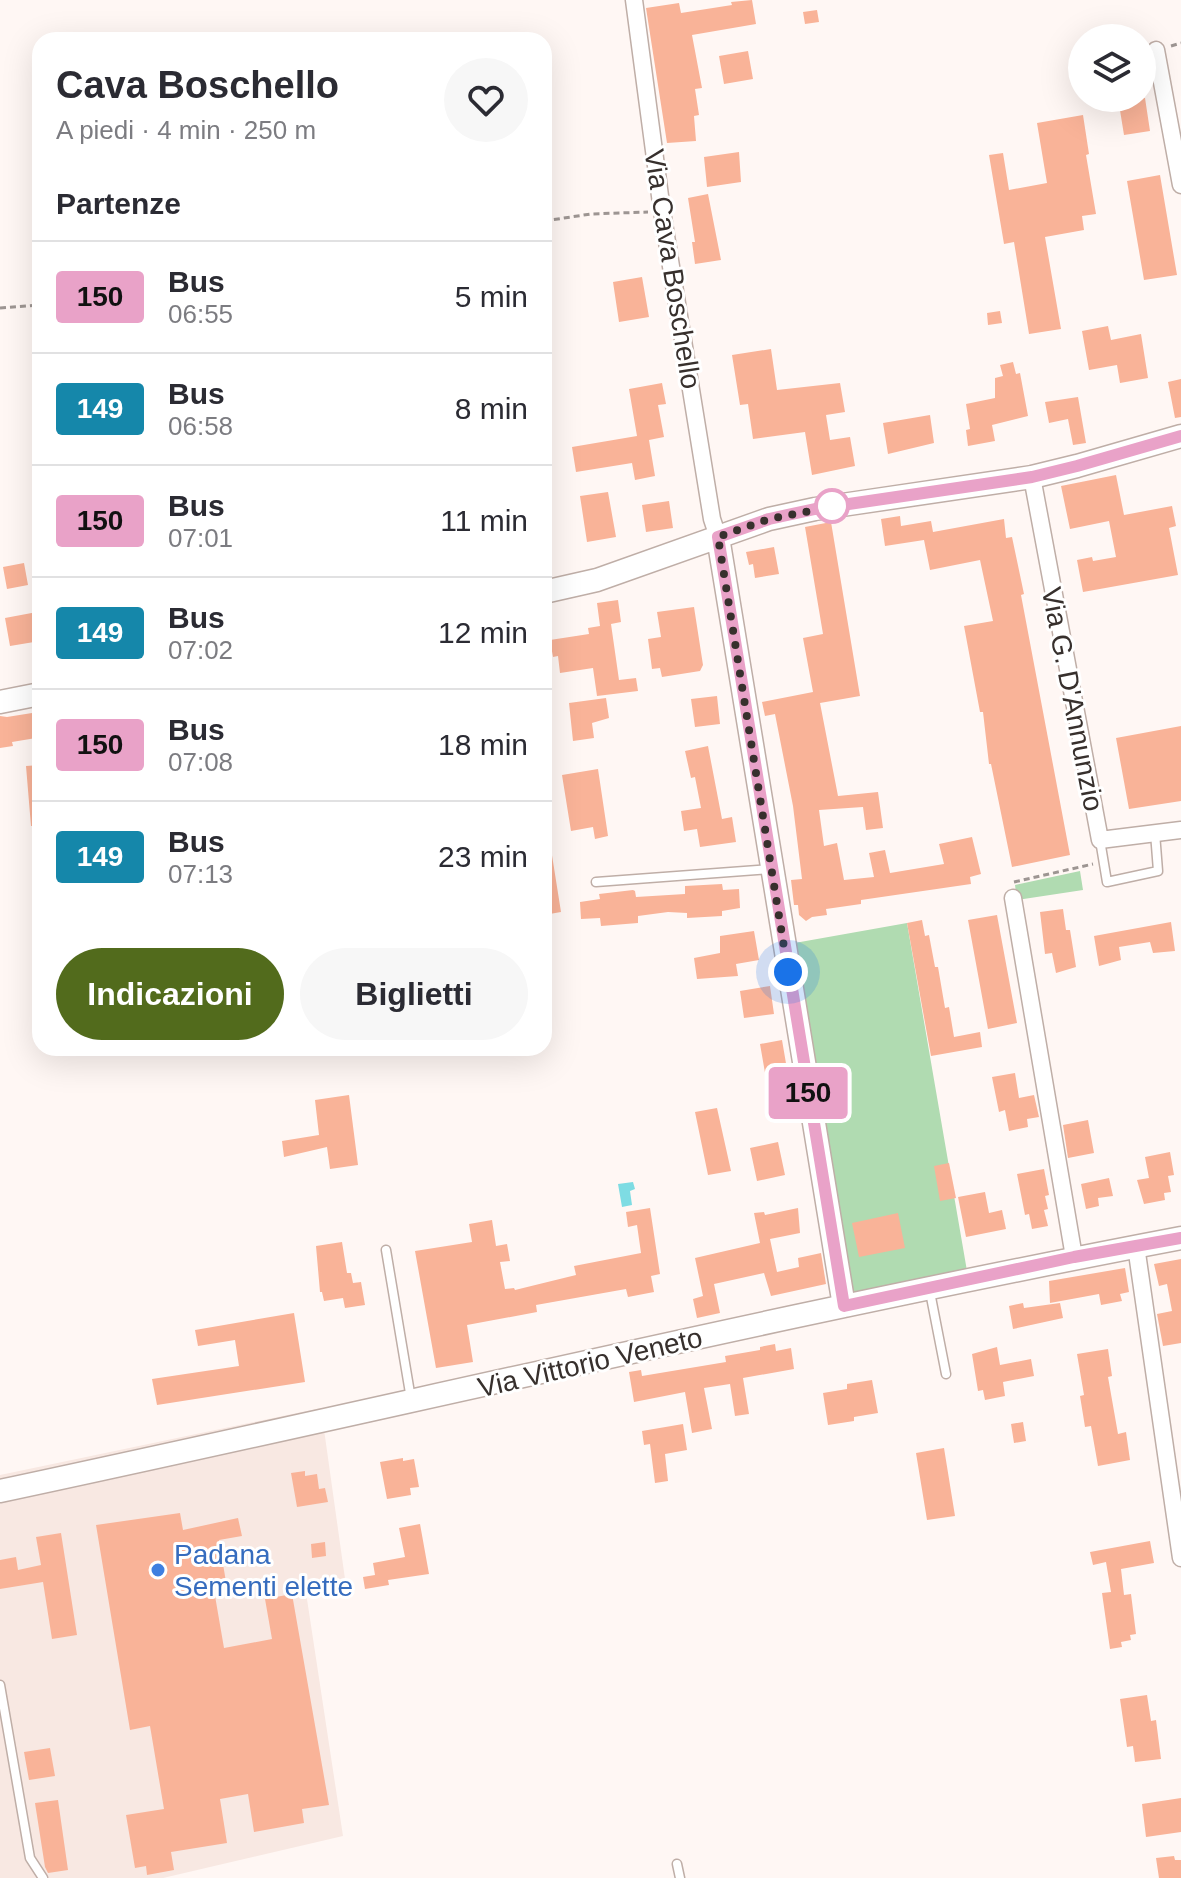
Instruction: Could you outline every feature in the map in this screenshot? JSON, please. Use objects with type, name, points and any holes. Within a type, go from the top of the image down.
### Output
[{"type":"main road","points":[[552,590],[597,580],[769,519],[815,509],[1032,477],[1181,436]]},
{"type":"main road","points":[[718,537],[844,1306]]},
{"type":"main road","points":[[0,702],[32,696]]},
{"type":"main road","name":"Via Vittorio Veneto","points":[[0,1491],[844,1306],[1074,1257],[1181,1238]]},
{"type":"street","name":"Via Cava Boschello","points":[[634,0],[662,211],[712,519],[718,537]]},
{"type":"street","points":[[1156,50],[1181,185]]},
{"type":"street","name":"Via G. D'Annunzio","points":[[1032,477],[1100,840],[1181,830]]},
{"type":"street","points":[[1013,898],[1074,1257]]},
{"type":"street","points":[[1136,1246],[1175,1467],[1181,1558]]},
{"type":"lane","points":[[1100,840],[1107,882],[1158,871],[1155,833]]},
{"type":"lane","points":[[596,882],[771,869]]},
{"type":"lane","points":[[386,1250],[411,1402]]},
{"type":"lane","points":[[929,1288],[946,1374]]},
{"type":"lane","points":[[0,1685],[30,1858],[43,1878]]},
{"type":"lane","points":[[677,1864],[680,1878]]},
{"type":"path","points":[[552,220],[591,214],[662,211]]},
{"type":"path","points":[[0,308],[32,306]]},
{"type":"path","points":[[1013,898],[1010,883],[1103,862]]},
{"type":"shaded area","points":[[321,1408],[345,1579],[305,1586],[343,1836],[163,1878],[0,1878],[0,1475]]},
{"type":"green space","points":[[1080,871],[1083,890],[1017,900],[1015,885]]},
{"type":"green space","points":[[907,923],[967,1271],[854,1294],[848,1286],[789,944]]},
{"type":"water","points":[[633,1182],[635,1189],[630,1191],[632,1205],[622,1207],[618,1184]]},
{"type":"building","points":[[752,0],[756,24],[692,35],[702,88],[695,89],[699,115],[694,116],[696,141],[667,143],[646,8],[679,3],[681,13]]},
{"type":"building","points":[[817,10],[819,22],[805,24],[803,12]]},
{"type":"building","points":[[748,51],[753,79],[724,84],[719,56]]},
{"type":"building","points":[[1120,112],[1147,112],[1150,131],[1124,135]]},
{"type":"building","points":[[1083,115],[1096,214],[1082,216],[1084,230],[1045,237],[1061,329],[1029,334],[1014,242],[1004,244],[989,155],[1003,153],[1009,190],[1047,183],[1037,123]]},
{"type":"building","points":[[739,152],[741,182],[707,187],[704,157]]},
{"type":"building","points":[[1160,175],[1177,275],[1144,280],[1127,181]]},
{"type":"building","points":[[708,194],[721,260],[695,264],[688,198]]},
{"type":"building","points":[[642,277],[649,317],[619,322],[613,282]]},
{"type":"building","points":[[1000,311],[1002,323],[988,325],[987,313]]},
{"type":"building","points":[[1108,326],[1111,340],[1141,334],[1148,378],[1120,383],[1117,365],[1089,370],[1082,331]]},
{"type":"building","points":[[771,349],[777,390],[840,383],[845,412],[826,415],[830,440],[850,437],[855,466],[812,475],[805,432],[753,439],[748,404],[740,405],[732,355]]},
{"type":"building","points":[[1013,362],[1016,374],[1020,373],[1028,416],[992,425],[995,441],[968,446],[966,430],[970,429],[966,404],[995,398],[995,378],[1003,376],[1000,365]]},
{"type":"building","points":[[1181,379],[1181,417],[1175,418],[1168,382]]},
{"type":"building","points":[[662,383],[666,404],[658,405],[664,437],[649,440],[655,476],[635,480],[632,463],[576,472],[572,447],[637,436],[629,389]]},
{"type":"building","points":[[1078,397],[1086,443],[1073,445],[1068,419],[1049,423],[1045,402]]},
{"type":"building","points":[[930,415],[934,443],[888,454],[883,423]]},
{"type":"building","points":[[1116,475],[1124,515],[1172,506],[1176,526],[1169,528],[1178,575],[1083,592],[1077,560],[1116,557],[1109,521],[1070,529],[1061,486]]},
{"type":"building","points":[[608,492],[616,537],[587,542],[580,496]]},
{"type":"building","points":[[669,501],[673,528],[646,532],[642,505]]},
{"type":"building","points":[[900,516],[901,526],[931,521],[933,532],[1004,519],[1006,538],[1012,537],[1024,594],[1021,595],[1070,855],[1012,867],[989,764],[983,712],[980,712],[964,626],[993,621],[980,560],[930,570],[924,540],[885,546],[881,519]]},
{"type":"building","points":[[831,522],[860,696],[820,703],[838,796],[878,792],[883,828],[866,830],[863,807],[819,810],[824,846],[837,843],[844,880],[874,877],[869,853],[885,850],[890,873],[944,864],[939,844],[972,837],[981,874],[970,877],[971,884],[861,900],[861,904],[826,909],[827,915],[806,921],[799,915],[798,905],[794,905],[791,880],[802,879],[793,806],[775,714],[765,716],[762,702],[813,692],[803,638],[823,634],[805,527]]},
{"type":"building","points":[[774,547],[779,574],[755,578],[753,564],[749,565],[746,552]]},
{"type":"building","points":[[24,563],[28,585],[7,589],[3,567]]},
{"type":"building","points":[[618,600],[621,622],[611,624],[619,680],[636,678],[638,691],[597,696],[593,668],[560,673],[558,656],[553,657],[552,640],[589,634],[588,628],[600,626],[597,603]]},
{"type":"building","points":[[694,607],[703,665],[700,671],[662,677],[660,668],[652,669],[648,639],[661,637],[657,612]]},
{"type":"building","points":[[32,613],[32,642],[10,646],[5,618]]},
{"type":"building","points":[[717,696],[720,724],[695,727],[691,699]]},
{"type":"building","points":[[606,698],[609,718],[592,723],[594,738],[573,741],[569,703]]},
{"type":"building","points":[[32,713],[32,739],[0,748],[0,716]]},
{"type":"building","points":[[1181,726],[1181,801],[1129,809],[1116,738]]},
{"type":"building","points":[[708,746],[722,819],[732,817],[736,842],[700,847],[697,829],[684,831],[681,811],[701,808],[695,777],[691,778],[685,751]]},
{"type":"building","points":[[26,766],[32,766],[32,826],[31,826]]},
{"type":"building","points":[[598,769],[608,836],[595,839],[593,827],[571,831],[562,775]]},
{"type":"building","points":[[552,855],[561,912],[552,914]]},
{"type":"building","points":[[722,884],[723,890],[739,889],[740,908],[722,911],[722,916],[687,918],[687,913],[668,912],[638,916],[638,923],[601,926],[600,918],[581,919],[580,902],[600,899],[599,894],[633,890],[636,897],[685,894],[685,886]]},
{"type":"building","points":[[1063,909],[1076,967],[1056,973],[1052,953],[1045,954],[1040,912]]},
{"type":"building","points":[[997,915],[1017,1023],[988,1029],[968,920]]},
{"type":"building","points":[[922,920],[925,936],[929,935],[935,967],[938,967],[945,1008],[949,1007],[954,1037],[980,1032],[982,1047],[931,1056],[907,923]]},
{"type":"building","points":[[1171,922],[1175,951],[1153,953],[1150,942],[1119,947],[1121,960],[1099,966],[1094,936]]},
{"type":"building","points":[[754,931],[759,960],[736,964],[738,976],[697,979],[694,958],[720,953],[720,936]]},
{"type":"building","points":[[770,986],[774,1014],[744,1018],[740,991]]},
{"type":"building","points":[[782,1040],[794,1110],[770,1115],[760,1044]]},
{"type":"building","points":[[1015,1073],[1019,1098],[1034,1095],[1039,1117],[1027,1119],[1028,1127],[1009,1131],[1005,1110],[999,1112],[992,1077]]},
{"type":"building","points":[[349,1095],[358,1165],[330,1169],[327,1147],[284,1157],[282,1141],[319,1135],[315,1100]]},
{"type":"building","points":[[717,1108],[731,1171],[708,1175],[695,1112]]},
{"type":"building","points":[[1088,1120],[1094,1153],[1068,1158],[1063,1125]]},
{"type":"building","points":[[778,1142],[785,1175],[757,1181],[750,1148]]},
{"type":"building","points":[[1170,1152],[1174,1175],[1168,1176],[1171,1192],[1164,1193],[1165,1200],[1144,1204],[1137,1180],[1149,1178],[1145,1157]]},
{"type":"building","points":[[949,1163],[956,1198],[940,1201],[934,1166]]},
{"type":"building","points":[[1044,1169],[1049,1195],[1045,1196],[1048,1209],[1044,1210],[1048,1226],[1032,1229],[1029,1214],[1025,1215],[1017,1174]]},
{"type":"building","points":[[1109,1178],[1113,1196],[1098,1198],[1099,1206],[1086,1209],[1081,1184]]},
{"type":"building","points":[[985,1192],[989,1213],[1002,1210],[1006,1229],[966,1237],[958,1197]]},
{"type":"building","points":[[650,1208],[660,1274],[651,1276],[654,1292],[628,1297],[626,1289],[536,1305],[537,1312],[467,1325],[473,1362],[436,1368],[415,1251],[472,1242],[469,1224],[492,1220],[496,1246],[507,1244],[510,1261],[500,1262],[505,1289],[515,1290],[576,1275],[574,1266],[641,1253],[637,1225],[628,1227],[626,1212]]},
{"type":"building","points":[[798,1208],[800,1233],[770,1239],[777,1272],[799,1267],[798,1258],[821,1253],[826,1284],[771,1296],[764,1273],[714,1284],[720,1313],[697,1318],[693,1299],[703,1296],[695,1258],[760,1243],[754,1213],[764,1212],[765,1215]]},
{"type":"building","points":[[898,1213],[905,1248],[859,1257],[852,1223]]},
{"type":"building","points":[[342,1242],[347,1273],[351,1273],[353,1283],[361,1282],[365,1305],[345,1308],[343,1298],[324,1301],[320,1292],[316,1246]]},
{"type":"building","points":[[1181,1259],[1181,1343],[1163,1346],[1157,1314],[1172,1311],[1167,1284],[1159,1286],[1154,1264]]},
{"type":"building","points":[[1125,1268],[1129,1292],[1120,1294],[1122,1301],[1101,1305],[1099,1294],[1050,1303],[1049,1281]]},
{"type":"building","points":[[1023,1303],[1024,1308],[1060,1303],[1063,1318],[1013,1329],[1009,1306]]},
{"type":"building","points":[[294,1313],[305,1382],[157,1405],[152,1379],[239,1366],[235,1340],[198,1346],[195,1330]]},
{"type":"building","points":[[775,1344],[776,1351],[791,1348],[794,1369],[743,1378],[749,1414],[735,1416],[730,1384],[704,1388],[712,1429],[692,1433],[685,1392],[634,1402],[629,1372],[641,1370],[642,1376],[726,1362],[725,1356]]},
{"type":"building","points":[[997,1347],[1000,1365],[1031,1359],[1034,1376],[1003,1382],[1005,1396],[985,1400],[983,1390],[978,1391],[972,1354]]},
{"type":"building","points":[[1108,1349],[1112,1376],[1108,1377],[1118,1434],[1126,1432],[1130,1460],[1098,1466],[1091,1426],[1085,1427],[1080,1396],[1084,1395],[1077,1354]]},
{"type":"building","points":[[872,1380],[878,1413],[828,1425],[823,1393],[847,1389],[847,1384]]},
{"type":"building","points":[[1023,1422],[1026,1441],[1014,1443],[1011,1424]]},
{"type":"building","points":[[683,1424],[687,1450],[665,1454],[668,1481],[655,1483],[650,1444],[644,1445],[642,1431]]},
{"type":"building","points":[[944,1448],[955,1516],[927,1520],[916,1453]]},
{"type":"building","points":[[403,1458],[403,1461],[414,1459],[419,1487],[410,1488],[411,1495],[387,1499],[380,1462]]},
{"type":"building","points":[[305,1471],[305,1476],[317,1474],[319,1489],[325,1488],[328,1502],[297,1507],[291,1473]]},
{"type":"building","points":[[180,1513],[183,1530],[238,1518],[242,1536],[219,1540],[227,1588],[214,1590],[224,1648],[272,1639],[265,1599],[292,1594],[329,1805],[302,1809],[304,1823],[254,1832],[248,1794],[220,1799],[227,1843],[171,1852],[174,1870],[147,1875],[146,1866],[135,1868],[126,1815],[164,1809],[150,1726],[130,1730],[96,1525]]},
{"type":"building","points":[[420,1524],[429,1574],[388,1580],[389,1585],[365,1589],[363,1577],[375,1575],[373,1563],[405,1557],[399,1528]]},
{"type":"building","points":[[61,1533],[77,1635],[52,1639],[43,1582],[0,1589],[0,1560],[16,1557],[18,1570],[41,1565],[36,1537]]},
{"type":"building","points":[[1150,1541],[1154,1563],[1121,1569],[1124,1595],[1131,1594],[1136,1634],[1130,1635],[1131,1640],[1121,1642],[1122,1647],[1110,1649],[1102,1593],[1111,1592],[1106,1562],[1093,1565],[1090,1552]]},
{"type":"building","points":[[325,1542],[326,1556],[312,1558],[311,1544]]},
{"type":"building","points":[[1147,1695],[1151,1721],[1156,1720],[1161,1759],[1135,1762],[1133,1746],[1127,1747],[1120,1699]]},
{"type":"building","points":[[50,1748],[55,1776],[29,1780],[24,1752]]},
{"type":"building","points":[[1181,1798],[1181,1832],[1146,1837],[1142,1804]]},
{"type":"building","points":[[58,1800],[68,1870],[48,1873],[35,1803]]},
{"type":"building","points":[[1174,1856],[1175,1860],[1181,1860],[1181,1878],[1159,1878],[1156,1858]]},
{"type":"bus line","name":"150","points":[[1181,436],[1032,477],[815,509],[769,519],[718,537],[844,1306],[1074,1257],[1181,1238]]},
{"type":"place","name":"Padana Sementi elette","points":[[158,1570]]},
{"type":"route","points":[[788,972],[718,537],[769,519],[841,505],[832,506]]}]
